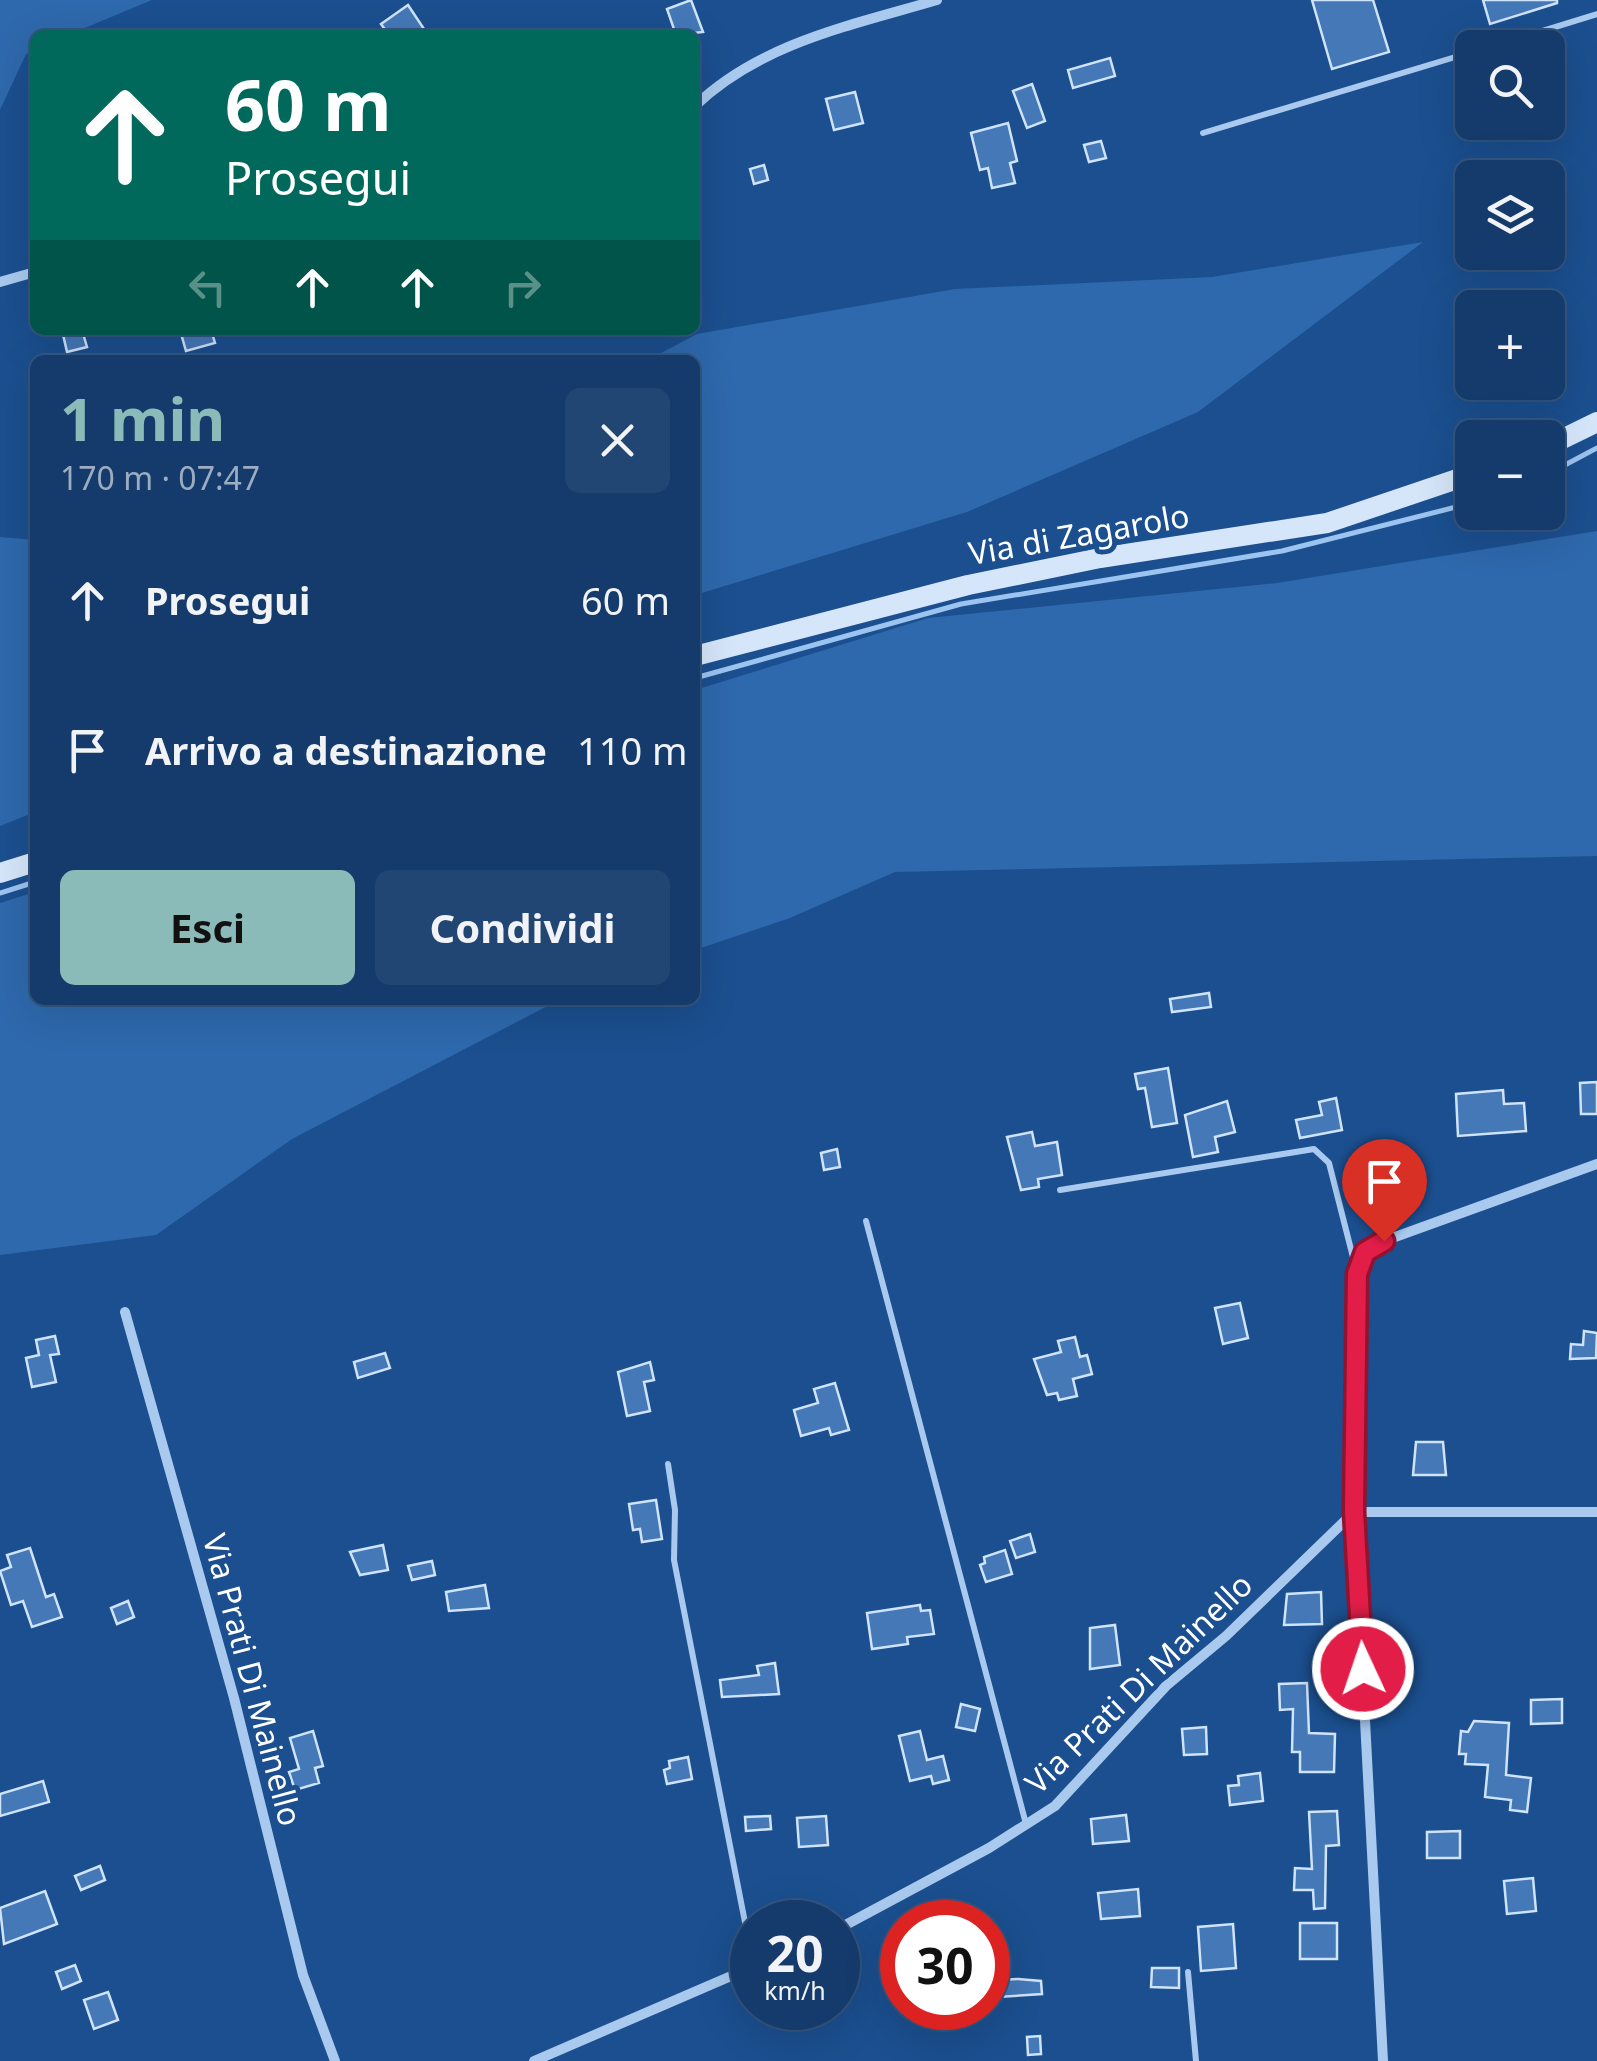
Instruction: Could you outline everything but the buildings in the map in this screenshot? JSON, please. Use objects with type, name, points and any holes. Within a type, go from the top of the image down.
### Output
[{"type":"main road","points":[[1565,438],[1597,422]]},
{"type":"main road","name":"Via di Zagarolo","points":[[700,655],[987,581],[1100,558],[1327,523],[1455,480]]},
{"type":"main road","points":[[0,873],[30,864]]},
{"type":"street","points":[[700,101],[714,88],[783,48],[937,0]]},
{"type":"street","points":[[0,282],[30,273]]},
{"type":"street","points":[[1384,2061],[1354,1512],[1357,1274],[1365,1252],[1378,1243],[1597,1164]]},
{"type":"street","name":"Via Prati Di Mainello","points":[[125,1312],[234,1698],[303,1976],[335,2061]]},
{"type":"street","points":[[1354,1512],[1597,1512]]},
{"type":"street","name":"Via Prati Di Mainello","points":[[860,1917],[1054,1806],[1166,1686],[1226,1636],[1354,1512]]},
{"type":"street","points":[[534,2061],[730,1976]]},
{"type":"lane","points":[[1545,30],[1597,14]]},
{"type":"lane","points":[[1203,133],[1455,57]]},
{"type":"lane","points":[[1060,1190],[1314,1149],[1329,1163],[1357,1274]]},
{"type":"lane","points":[[866,1221],[1026,1824]]},
{"type":"lane","points":[[668,1464],[675,1510],[674,1560],[741,1900]]},
{"type":"lane","points":[[1188,1972],[1196,2061]]},
{"type":"shaded area","points":[[0,0],[152,0],[80,30],[30,30],[30,52],[0,110]]},
{"type":"shaded area","points":[[1423,242],[1198,412],[967,512],[700,593],[700,355],[657,355],[700,333],[955,289],[1212,277]]},
{"type":"shaded area","points":[[1597,531],[1597,856],[895,872],[790,918],[700,948],[700,688],[928,618],[1277,583]]},
{"type":"shaded area","points":[[0,537],[30,540],[30,814],[0,826]]},
{"type":"shaded area","points":[[30,894],[30,1005],[549,1005],[292,1139],[156,1235],[0,1255],[0,903]]},
{"type":"waterway","points":[[1565,465],[1597,448]]},
{"type":"waterway","points":[[700,677],[961,604],[1282,551],[1455,507]]},
{"type":"waterway","points":[[0,893],[30,884]]},
{"type":"route","points":[[1363,1669],[1354,1512],[1357,1274],[1365,1252],[1384,1241]]}]
